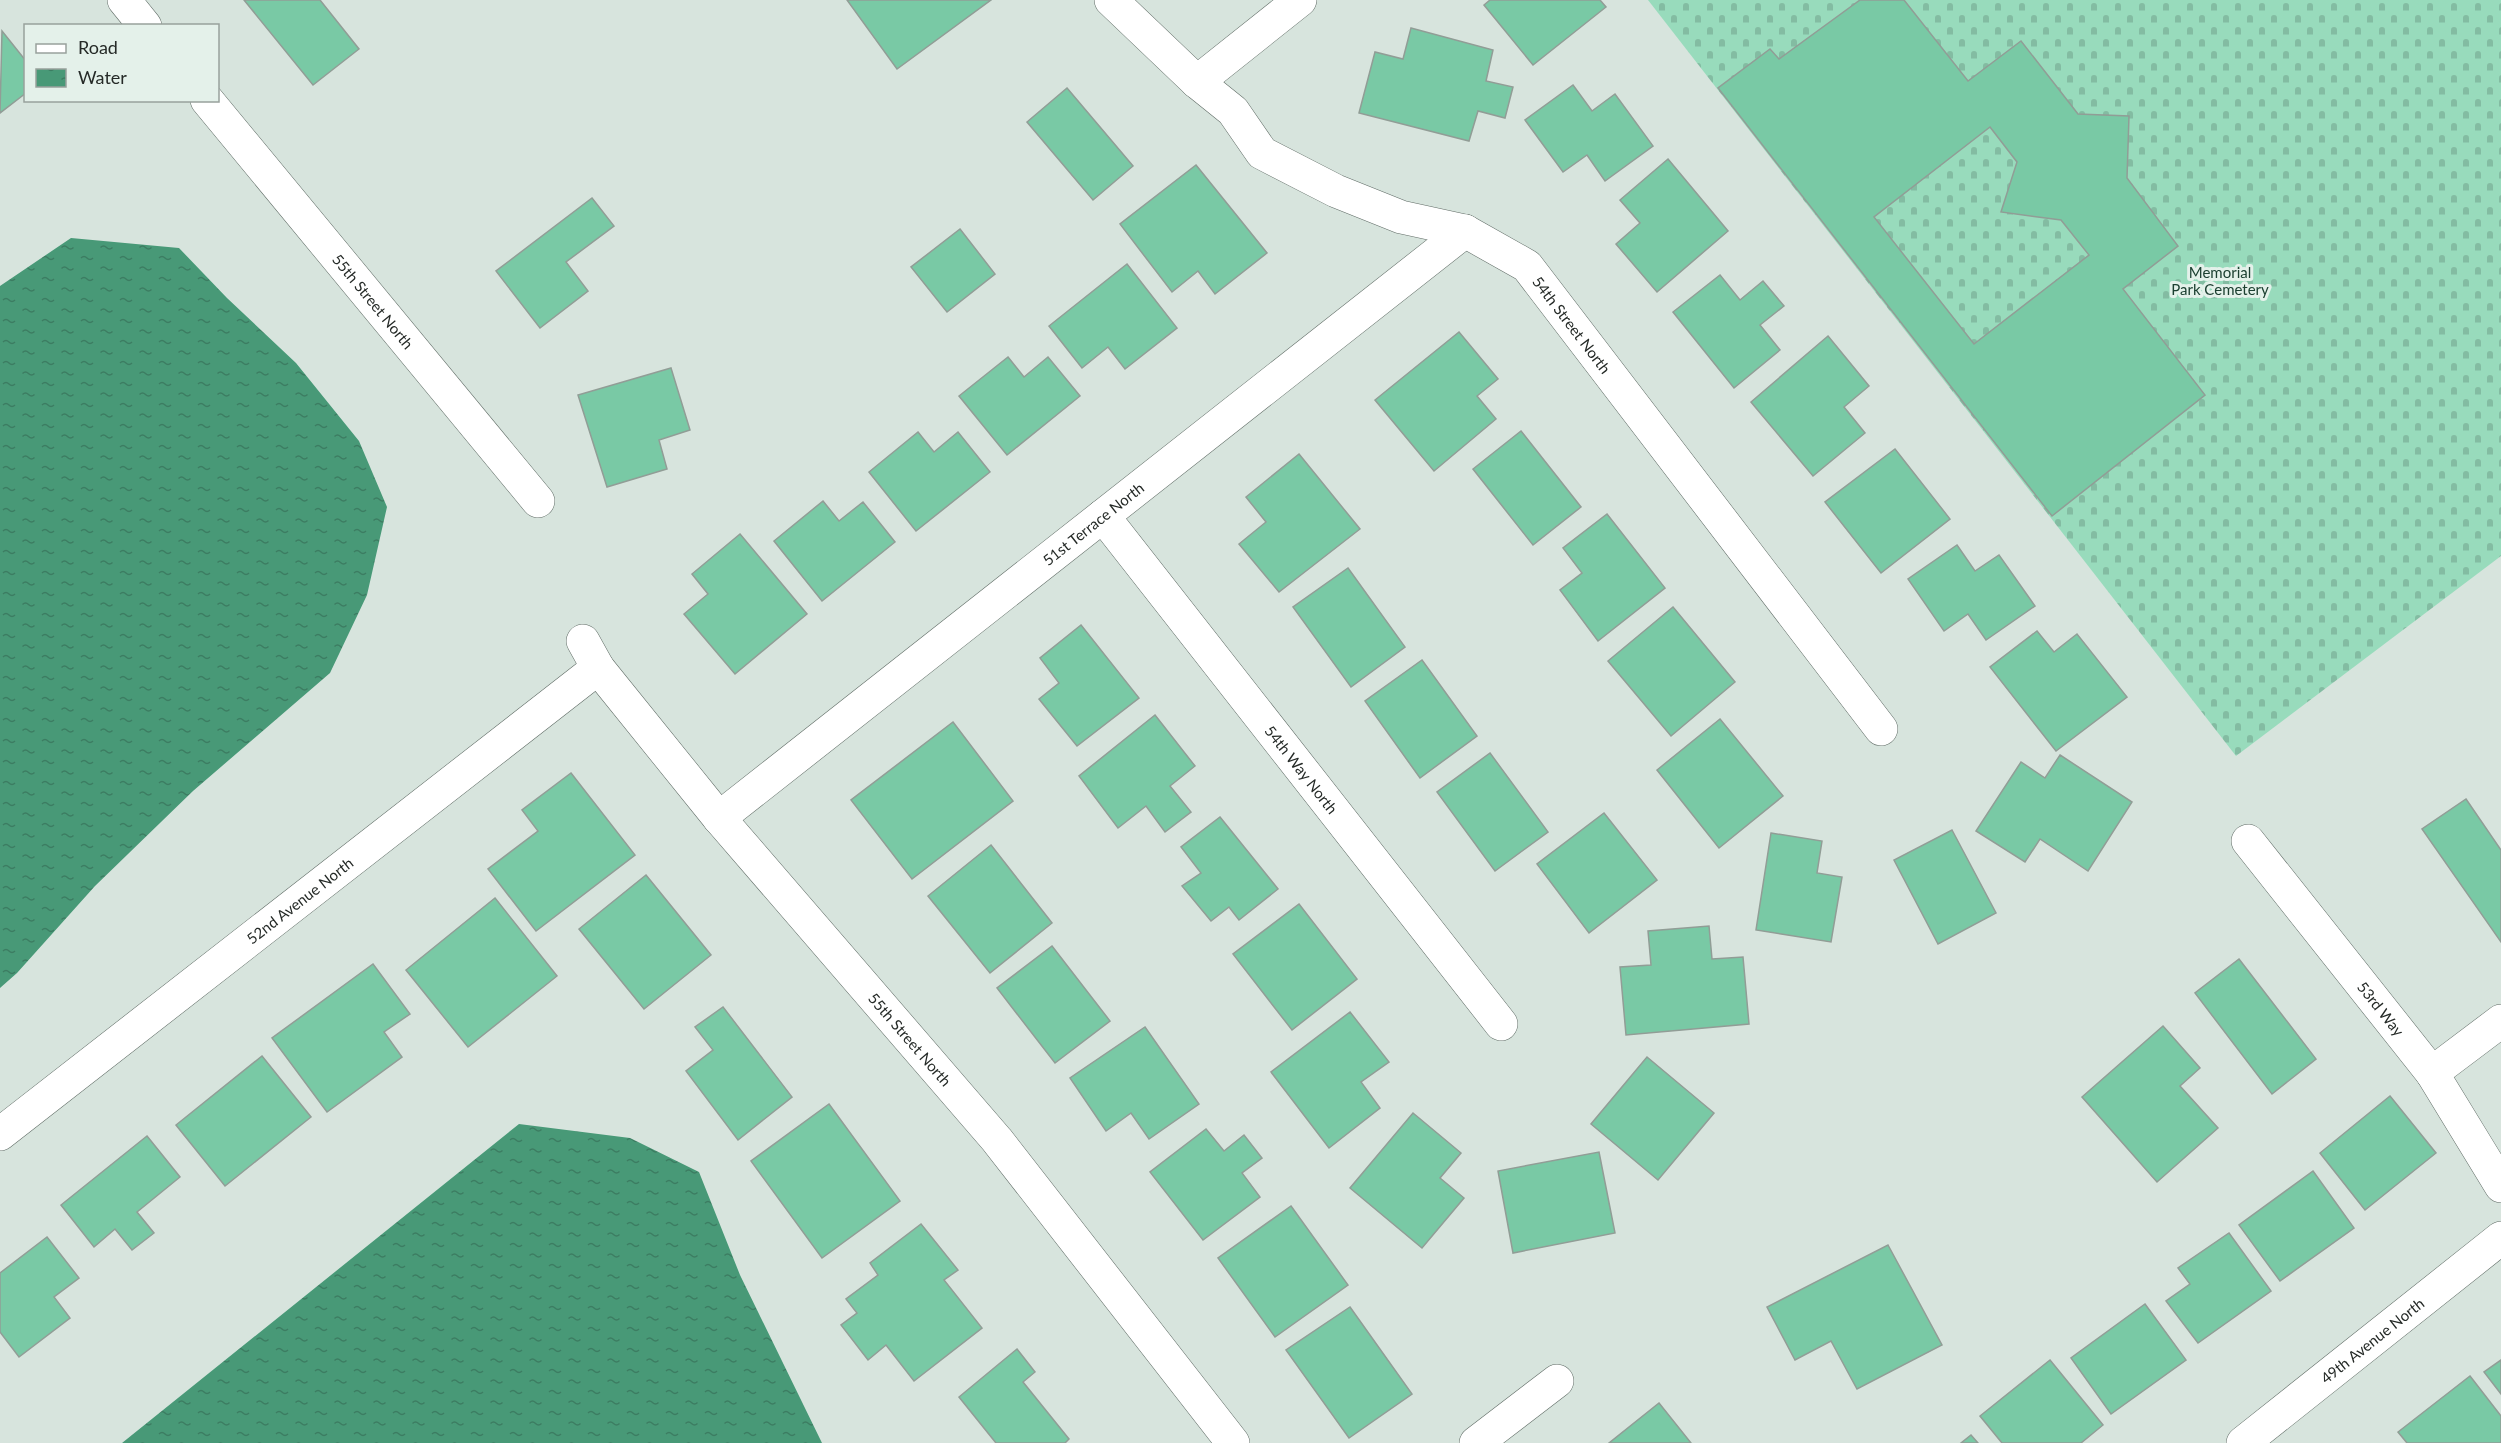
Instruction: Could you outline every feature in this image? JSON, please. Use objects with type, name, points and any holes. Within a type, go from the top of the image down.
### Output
[{"type":"street","points":[[124,0],[143,24]]},
{"type":"street","name":"54th Street North","points":[[1111,0],[1197,82],[1233,111],[1262,153],[1336,191],[1401,217],[1465,231],[1527,266],[1881,729]]},
{"type":"street","points":[[1197,82],[1300,0]]},
{"type":"street","name":"55th Street North","points":[[209,102],[538,501]]},
{"type":"street","name":"51st Terrace North","points":[[719,818],[1465,231]]},
{"type":"street","name":"54th Way North","points":[[1103,516],[1501,1024]]},
{"type":"street","name":"55th Street North","points":[[591,654],[719,818],[997,1140],[1233,1443]]},
{"type":"street","name":"52nd Avenue North","points":[[0,1134],[591,654]]},
{"type":"street","name":"53rd Way","points":[[2248,841],[2432,1072],[2501,1186]]},
{"type":"street","points":[[2432,1072],[2501,1021]]},
{"type":"street","name":"49th Avenue North","points":[[2243,1443],[2501,1238]]},
{"type":"street","points":[[1476,1443],[1557,1381]]},
{"type":"green space","name":"Memorial Park Cemetery","points":[[1648,0],[2501,0],[2501,556],[2236,756]]},
{"type":"water","points":[[71,238],[179,248],[227,298],[296,363],[359,441],[387,507],[367,595],[330,673],[193,791],[95,886],[17,973],[0,988],[0,286]]},
{"type":"water","points":[[519,1124],[630,1138],[699,1172],[740,1275],[822,1443],[122,1443]]},
{"type":"building","points":[[244,0],[320,0],[359,49],[313,85]]},
{"type":"building","points":[[847,0],[991,0],[897,69]]},
{"type":"building","points":[[1490,0],[1600,0],[1606,7],[1533,65],[1484,5]]},
{"type":"building","points":[[1860,0],[1904,0],[1968,81],[2021,41],[2078,114],[2129,116],[2127,178],[2178,246],[2123,289],[2205,395],[2052,516],[1718,88],[1770,49],[1779,59]],"holes":[[[1990,127],[2017,162],[2001,212],[2061,220],[2089,255],[1974,344],[1874,217]]]},
{"type":"building","points":[[1411,28],[1493,50],[1486,81],[1513,87],[1505,118],[1478,111],[1469,141],[1359,113],[1375,52],[1403,59]]},
{"type":"building","points":[[2,31],[24,58],[24,95],[0,113]]},
{"type":"building","points":[[1573,85],[1592,111],[1615,94],[1653,146],[1605,181],[1587,155],[1563,172],[1525,120]]},
{"type":"building","points":[[1067,88],[1133,166],[1093,200],[1027,122]]},
{"type":"building","points":[[1668,159],[1728,231],[1657,292],[1616,244],[1640,223],[1620,200]]},
{"type":"building","points":[[1196,165],[1267,253],[1215,294],[1198,271],[1172,292],[1120,224]]},
{"type":"building","points":[[592,198],[614,226],[566,262],[588,291],[540,328],[496,271]]},
{"type":"building","points":[[960,229],[995,274],[947,312],[911,267]]},
{"type":"building","points":[[1127,264],[1177,328],[1125,369],[1108,347],[1082,368],[1049,326]]},
{"type":"building","points":[[1720,275],[1740,300],[1763,281],[1784,306],[1760,325],[1780,350],[1734,388],[1673,312]]},
{"type":"building","points":[[1459,332],[1498,379],[1477,396],[1496,419],[1434,471],[1375,400]]},
{"type":"building","points":[[1828,336],[1869,386],[1844,407],[1865,433],[1813,476],[1751,402]]},
{"type":"building","points":[[1008,357],[1024,377],[1048,357],[1080,396],[1007,455],[959,396]]},
{"type":"building","points":[[671,368],[690,430],[659,440],[667,469],[607,487],[578,395]]},
{"type":"building","points":[[1521,431],[1581,507],[1533,545],[1473,469]]},
{"type":"building","points":[[918,432],[934,452],[958,432],[990,472],[916,531],[869,472]]},
{"type":"building","points":[[1895,449],[1950,519],[1881,573],[1825,502]]},
{"type":"building","points":[[1299,454],[1360,529],[1279,592],[1239,544],[1266,522],[1246,497]]},
{"type":"building","points":[[823,501],[839,521],[863,502],[895,542],[822,601],[774,541]]},
{"type":"building","points":[[1607,514],[1665,588],[1598,641],[1560,590],[1582,573],[1563,548]]},
{"type":"building","points":[[740,534],[807,614],[735,674],[684,614],[708,594],[692,574]]},
{"type":"building","points":[[1957,545],[1975,571],[1999,555],[2035,606],[1986,640],[1968,614],[1944,631],[1908,579]]},
{"type":"building","points":[[1348,568],[1405,647],[1351,687],[1293,607]]},
{"type":"building","points":[[1673,607],[1735,682],[1671,736],[1608,661]]},
{"type":"building","points":[[1081,625],[1139,698],[1077,746],[1039,699],[1059,683],[1040,658]]},
{"type":"building","points":[[2037,631],[2054,652],[2077,634],[2127,697],[2056,751],[1990,667]]},
{"type":"building","points":[[1422,660],[1477,736],[1420,778],[1365,701]]},
{"type":"building","points":[[1155,715],[1195,766],[1170,786],[1191,812],[1165,832],[1146,806],[1118,828],[1079,776]]},
{"type":"building","points":[[1720,719],[1783,796],[1719,848],[1657,770]]},
{"type":"building","points":[[953,722],[1013,801],[912,879],[851,800]]},
{"type":"building","points":[[1490,753],[1548,832],[1495,871],[1437,792]]},
{"type":"building","points":[[2060,755],[2132,802],[2088,871],[2040,839],[2025,862],[1976,831],[2021,762],[2045,778]]},
{"type":"building","points":[[571,773],[635,855],[536,931],[488,869],[538,831],[522,810]]},
{"type":"building","points":[[2466,799],[2501,850],[2501,942],[2422,829]]},
{"type":"building","points":[[1604,813],[1657,880],[1589,933],[1537,864]]},
{"type":"building","points":[[1220,817],[1278,889],[1239,920],[1229,907],[1211,921],[1182,886],[1201,873],[1181,847]]},
{"type":"building","points":[[1952,830],[1996,913],[1938,944],[1894,860]]},
{"type":"building","points":[[1771,833],[1822,841],[1817,873],[1842,877],[1831,942],[1756,930]]},
{"type":"building","points":[[991,845],[1052,923],[990,973],[928,896]]},
{"type":"building","points":[[646,875],[711,955],[644,1009],[579,929]]},
{"type":"building","points":[[495,898],[557,976],[468,1047],[406,970]]},
{"type":"building","points":[[1299,904],[1357,979],[1292,1030],[1233,954]]},
{"type":"building","points":[[1709,926],[1712,959],[1743,957],[1749,1024],[1626,1035],[1620,967],[1651,965],[1648,931]]},
{"type":"building","points":[[1052,946],[1110,1021],[1055,1063],[997,988]]},
{"type":"building","points":[[2239,959],[2316,1059],[2272,1094],[2195,993]]},
{"type":"building","points":[[373,964],[410,1014],[384,1032],[402,1057],[327,1112],[272,1038]]},
{"type":"building","points":[[723,1007],[792,1097],[738,1140],[686,1071],[713,1050],[695,1027]]},
{"type":"building","points":[[1350,1012],[1389,1062],[1361,1082],[1380,1108],[1329,1148],[1271,1072]]},
{"type":"building","points":[[2163,1026],[2200,1068],[2180,1086],[2218,1128],[2157,1182],[2082,1097]]},
{"type":"building","points":[[1145,1027],[1199,1104],[1149,1139],[1131,1113],[1106,1131],[1070,1078]]},
{"type":"building","points":[[262,1056],[311,1117],[225,1186],[176,1125]]},
{"type":"building","points":[[1647,1057],[1714,1113],[1658,1180],[1591,1124]]},
{"type":"building","points":[[2390,1096],[2436,1153],[2365,1210],[2320,1153]]},
{"type":"building","points":[[829,1104],[900,1201],[822,1258],[751,1161]]},
{"type":"building","points":[[1413,1113],[1461,1153],[1440,1178],[1464,1198],[1422,1248],[1350,1188]]},
{"type":"building","points":[[1206,1129],[1224,1151],[1244,1135],[1262,1158],[1242,1173],[1260,1197],[1203,1240],[1150,1172]]},
{"type":"building","points":[[147,1136],[180,1177],[137,1212],[154,1233],[132,1250],[115,1229],[94,1247],[61,1205]]},
{"type":"building","points":[[1599,1152],[1615,1233],[1513,1253],[1498,1171]]},
{"type":"building","points":[[2313,1171],[2354,1228],[2280,1281],[2239,1225]]},
{"type":"building","points":[[1291,1206],[1348,1285],[1275,1337],[1218,1258]]},
{"type":"building","points":[[921,1224],[958,1270],[944,1280],[982,1328],[914,1381],[886,1345],[868,1360],[841,1325],[857,1313],[846,1299],[878,1275],[870,1263]]},
{"type":"building","points":[[2229,1233],[2271,1291],[2198,1343],[2166,1301],[2190,1284],[2178,1268]]},
{"type":"building","points":[[47,1237],[79,1278],[54,1297],[70,1318],[19,1357],[0,1332],[0,1273]]},
{"type":"building","points":[[1888,1245],[1942,1345],[1857,1389],[1831,1341],[1795,1360],[1767,1307]]},
{"type":"building","points":[[2145,1304],[2186,1360],[2111,1414],[2071,1358]]},
{"type":"building","points":[[1350,1307],[1412,1394],[1349,1438],[1286,1350]]},
{"type":"building","points":[[1017,1349],[1035,1372],[1023,1382],[1069,1439],[1065,1443],[996,1443],[959,1397]]},
{"type":"building","points":[[2050,1360],[2103,1425],[2081,1443],[2002,1443],[1980,1416]]},
{"type":"building","points":[[2501,1360],[2501,1394],[2484,1372]]},
{"type":"building","points":[[2470,1376],[2501,1416],[2501,1443],[2407,1443],[2398,1432]]},
{"type":"building","points":[[1659,1403],[1691,1443],[1609,1443]]},
{"type":"building","points":[[1971,1435],[1978,1443],[1961,1443]]}]
